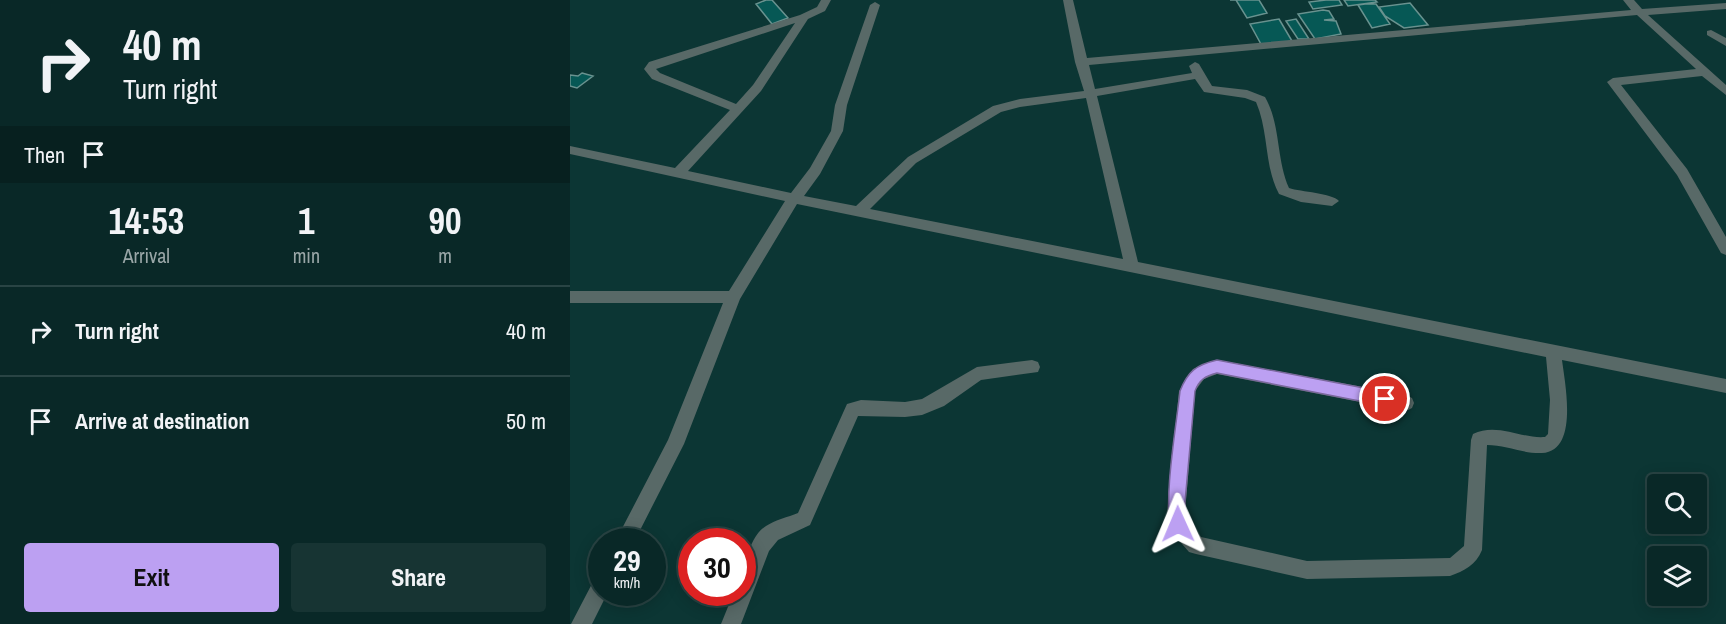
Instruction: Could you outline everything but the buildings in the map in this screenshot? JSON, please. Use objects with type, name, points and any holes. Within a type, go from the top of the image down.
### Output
[{"type":"street","points":[[738,109],[656,76],[650,69],[653,64],[804,17],[821,9],[826,0]]},
{"type":"street","points":[[1068,0],[1081,62],[1132,267]]},
{"type":"street","points":[[1628,0],[1726,92]]},
{"type":"street","points":[[631,528],[675,444],[733,297],[794,198],[815,171],[837,131],[841,105],[875,6]]},
{"type":"street","points":[[1081,62],[1726,6]]},
{"type":"street","points":[[678,173],[757,88],[804,17]]},
{"type":"street","points":[[1711,33],[1726,43]]},
{"type":"street","points":[[1192,54],[1198,75],[1208,89],[1247,94],[1261,100],[1267,113],[1277,174],[1284,191],[1300,197],[1332,201]]},
{"type":"street","points":[[1705,72],[1613,82],[1682,172],[1726,249]]},
{"type":"street","points":[[860,212],[912,160],[997,109],[1198,75]]},
{"type":"street","points":[[570,150],[860,212],[1726,386]]},
{"type":"street","points":[[570,297],[733,297]]},
{"type":"street","points":[[1406,403],[1217,367],[1203,370],[1192,379],[1187,391],[1176,502],[1178,524],[1188,539],[1196,545],[1282,567],[1307,570],[1449,567],[1459,563],[1467,558],[1473,549],[1479,440],[1488,436],[1539,445],[1550,444],[1556,440],[1558,402],[1553,352]]},
{"type":"street","points":[[731,624],[762,545],[771,533],[804,519],[852,409],[866,406],[892,409],[921,407],[949,396],[965,381],[979,373],[1011,372],[1032,367]]},
{"type":"street","points":[[581,624],[591,606]]},
{"type":"street","points":[[570,623],[575,624]]},
{"type":"route","points":[[1178,524],[1176,502],[1187,391],[1192,379],[1203,370],[1217,367],[1385,399]]}]
